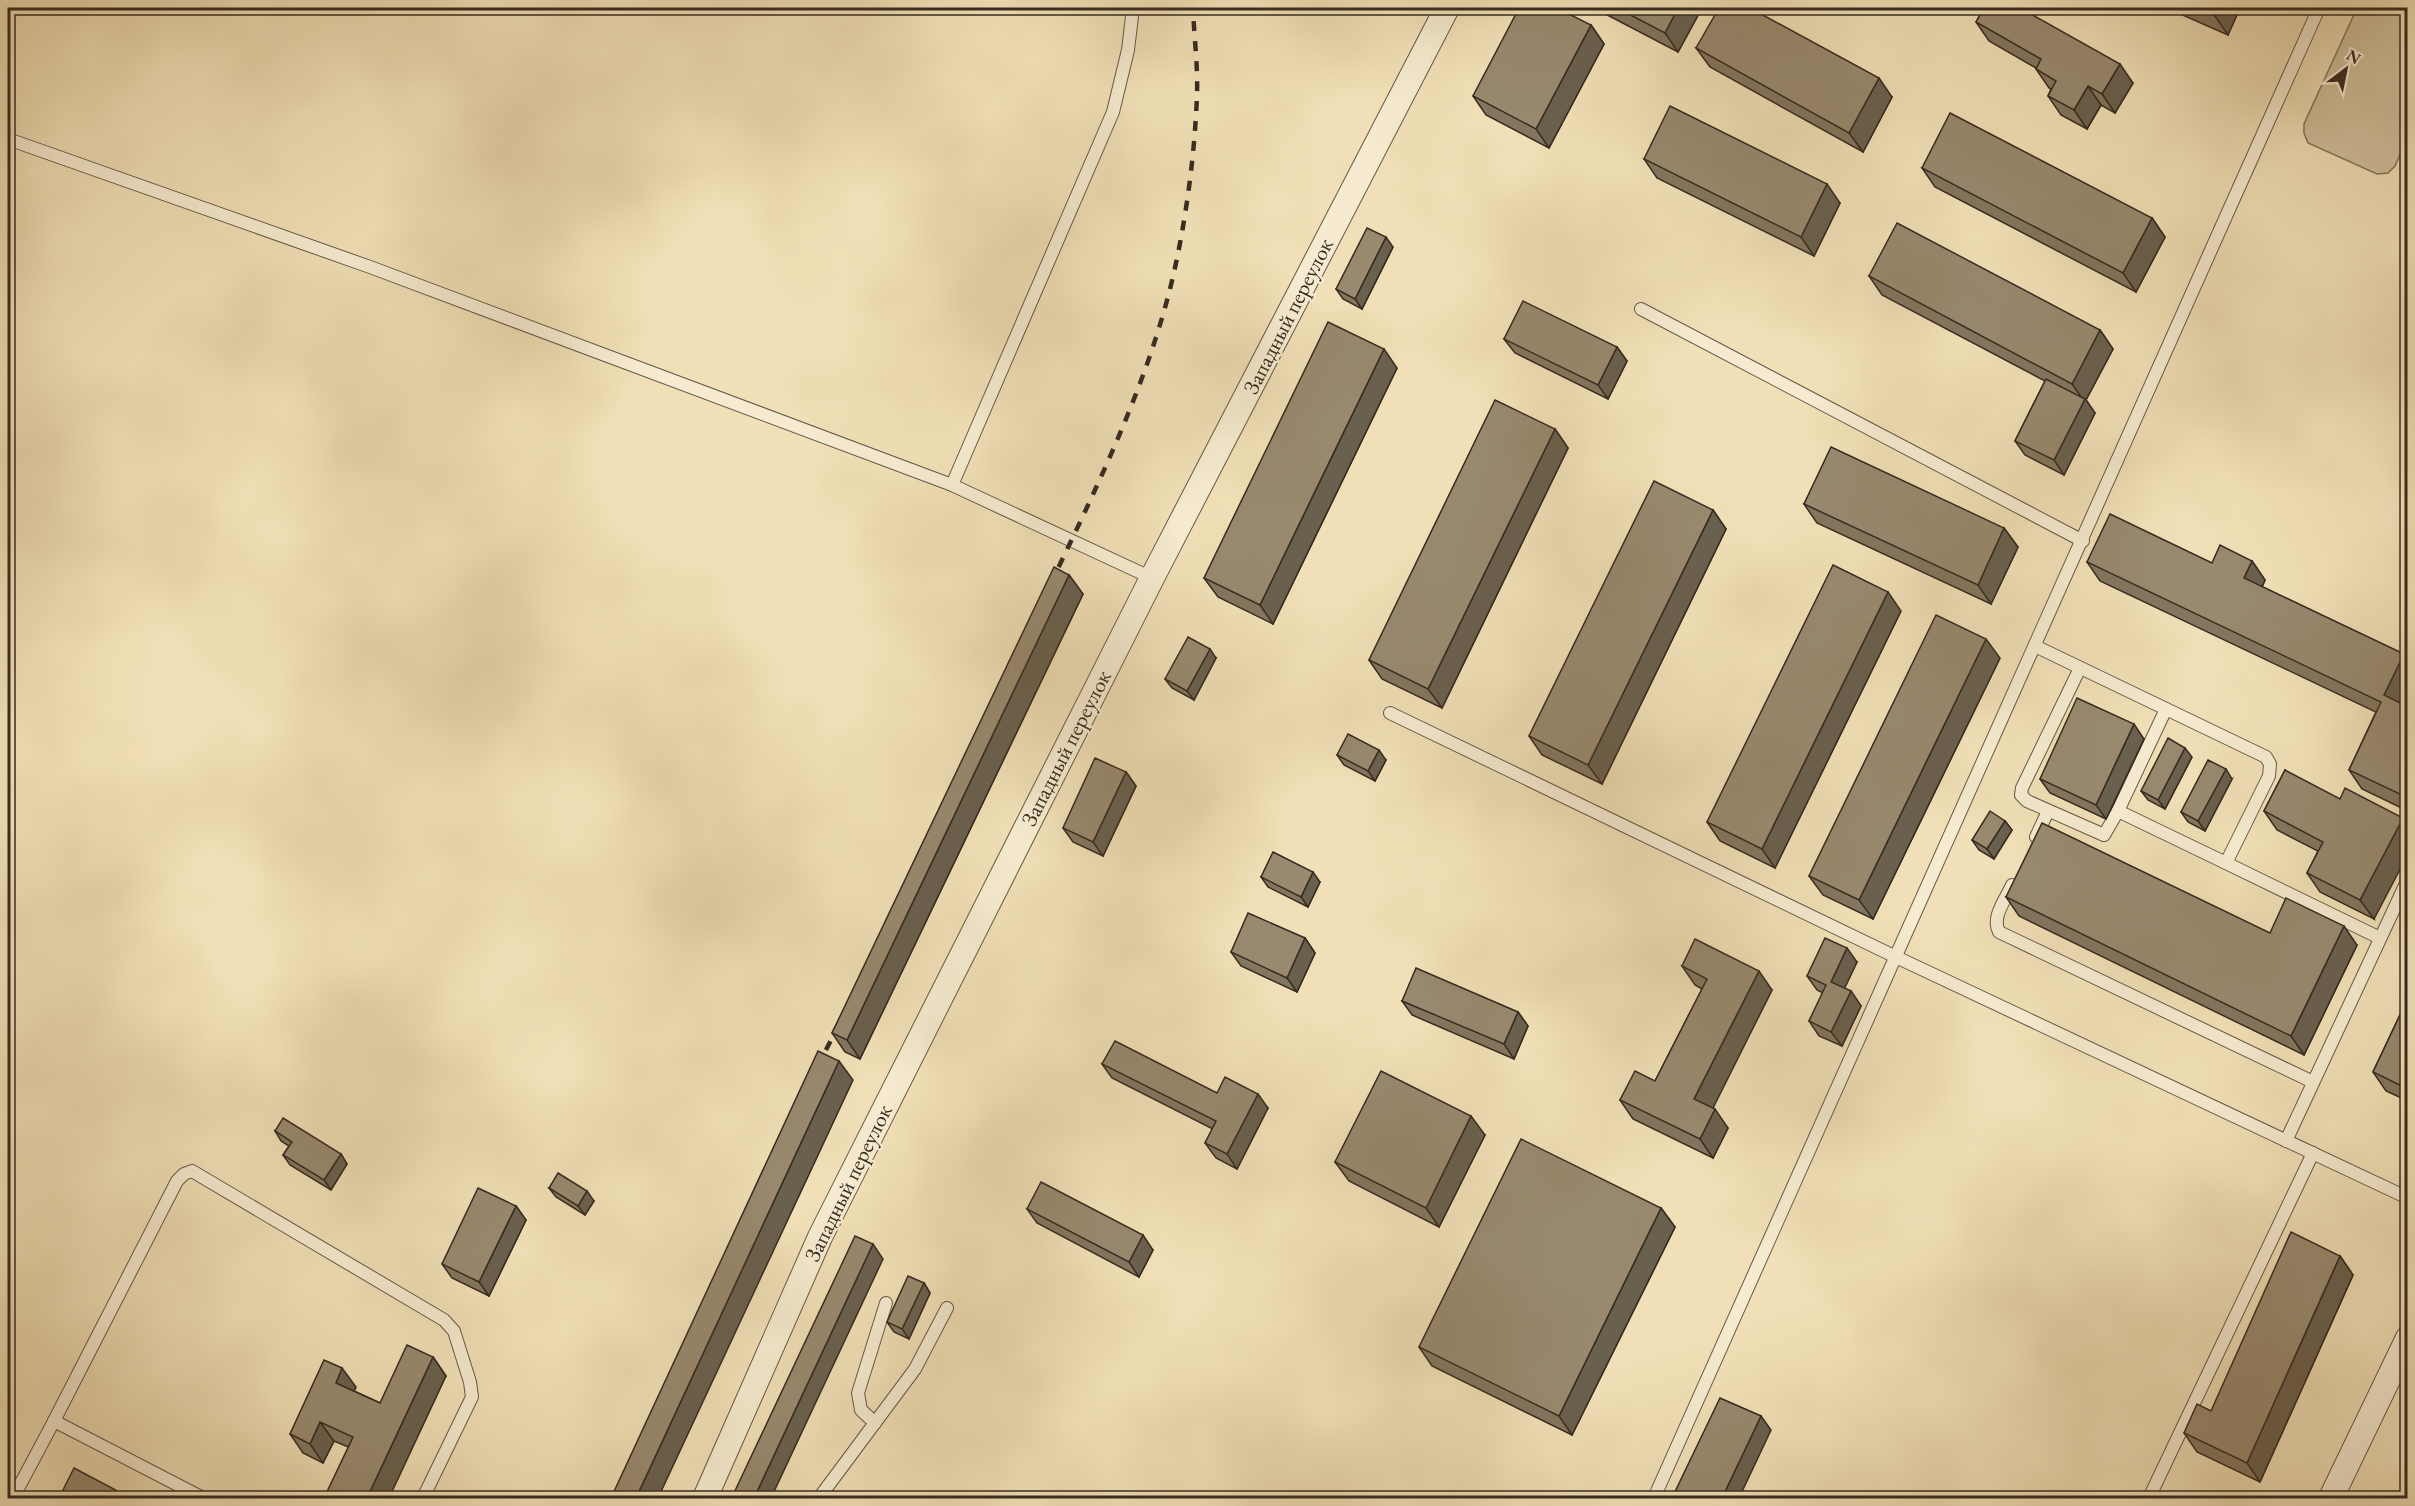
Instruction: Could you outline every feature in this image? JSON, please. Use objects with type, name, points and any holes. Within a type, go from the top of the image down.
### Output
[{"type":"street","name":"Западный переулок","points":[[705,1498],[820,1238],[1152,578],[1447,8]]},
{"type":"street","points":[[2331,1498],[2408,1338]]},
{"type":"lane","points":[[952,485],[1113,112],[1128,50],[1133,8]]},
{"type":"lane","points":[[1654,1498],[2319,8]]},
{"type":"lane","points":[[8,139],[370,267],[952,485],[1152,578]]},
{"type":"lane","points":[[1641,309],[2083,541]]},
{"type":"lane","points":[[2035,646],[2266,757],[2271,764],[2269,776],[2226,863]]},
{"type":"lane","points":[[2080,668],[2022,788],[2021,795],[2027,801],[2104,836],[2166,709]]},
{"type":"lane","points":[[1390,713],[1896,957],[2408,1198]]},
{"type":"lane","points":[[2033,843],[2048,811]]},
{"type":"lane","points":[[2118,811],[2380,938]]},
{"type":"lane","points":[[2017,875],[1996,918],[1995,925],[1999,932],[2313,1082]]},
{"type":"lane","points":[[2286,1141],[2408,879]]},
{"type":"lane","points":[[2149,1498],[2313,1153]]},
{"type":"lane","points":[[13,1498],[177,1181],[184,1174],[192,1171],[444,1320],[454,1330],[472,1397],[423,1498]]},
{"type":"lane","points":[[875,1423],[861,1410],[858,1393],[886,1303]]},
{"type":"lane","points":[[819,1498],[915,1369],[948,1308]]},
{"type":"lane","points":[[54,1421],[203,1498]]},
{"type":"shaded area","points":[[2357,8],[2407,8],[2407,139],[2395,166],[2388,173],[2377,174],[2308,143],[2304,133],[2304,124]]},
{"type":"building","points":[[1519,8],[1557,8],[1591,25],[1536,129],[1473,96]]},
{"type":"building","points":[[1617,8],[1678,8],[1665,33]]},
{"type":"building","points":[[1719,8],[1750,8],[1879,78],[1849,133],[1696,48]]},
{"type":"building","points":[[1984,8],[2020,8],[2120,64],[2102,94],[2088,86],[2074,110],[2048,96],[2056,81],[2036,69],[2041,59],[1976,22]]},
{"type":"building","points":[[2195,8],[2219,8],[2215,16]]},
{"type":"building","points":[[1670,106],[1827,184],[1801,237],[1644,159]]},
{"type":"building","points":[[1950,113],[2152,218],[2123,273],[1922,168]]},
{"type":"building","points":[[1897,223],[2100,330],[2072,384],[1869,276]]},
{"type":"building","points":[[1367,228],[1386,237],[1355,299],[1336,289]]},
{"type":"building","points":[[1523,301],[1617,347],[1598,385],[1504,339]]},
{"type":"building","points":[[1328,322],[1384,349],[1260,605],[1204,578]]},
{"type":"building","points":[[2046,379],[2085,399],[2054,460],[2015,441]]},
{"type":"building","points":[[1495,400],[1555,429],[1428,689],[1369,660]]},
{"type":"building","points":[[1831,447],[2004,528],[1978,585],[1804,504]]},
{"type":"building","points":[[1654,481],[1713,510],[1588,765],[1529,736]]},
{"type":"building","points":[[2110,514],[2212,563],[2220,545],[2252,561],[2244,578],[2404,654],[2384,695],[2408,707],[2408,788],[2404,796],[2349,770],[2381,702],[2087,562]]},
{"type":"building","points":[[1833,565],[1888,592],[1762,849],[1707,822]]},
{"type":"building","points":[[1054,567],[1069,575],[847,1040],[832,1033]]},
{"type":"building","points":[[1936,615],[1986,639],[1859,900],[1809,876]]},
{"type":"building","points":[[1188,637],[1210,649],[1187,691],[1165,679]]},
{"type":"building","points":[[2077,698],[2134,724],[2096,805],[2040,779]]},
{"type":"building","points":[[1348,734],[1379,750],[1368,771],[1337,755]]},
{"type":"building","points":[[2168,738],[2185,748],[2158,800],[2141,791]]},
{"type":"building","points":[[1095,758],[1126,772],[1093,842],[1063,828]]},
{"type":"building","points":[[2208,760],[2226,769],[2198,821],[2181,812]]},
{"type":"building","points":[[2285,770],[2340,799],[2345,788],[2403,818],[2360,900],[2307,873],[2323,842],[2264,811]]},
{"type":"building","points":[[1990,811],[2005,821],[1987,849],[1972,840]]},
{"type":"building","points":[[2042,823],[2270,933],[2286,898],[2344,926],[2291,1036],[2006,897]]},
{"type":"building","points":[[1273,852],[1313,872],[1301,897],[1261,877]]},
{"type":"building","points":[[1248,913],[1305,938],[1287,978],[1231,952]]},
{"type":"building","points":[[1825,938],[1847,948],[1831,982],[1851,991],[1831,1032],[1809,1021],[1826,985],[1807,976]]},
{"type":"building","points":[[1695,939],[1759,971],[1694,1099],[1715,1109],[1700,1139],[1620,1100],[1635,1071],[1655,1081],[1707,979],[1682,966]]},
{"type":"building","points":[[1416,968],[1518,1012],[1504,1044],[1402,1001]]},
{"type":"building","points":[[2408,998],[2408,1089],[2373,1072]]},
{"type":"building","points":[[1115,1041],[1217,1093],[1225,1077],[1258,1094],[1227,1154],[1205,1143],[1216,1121],[1102,1064]]},
{"type":"building","points":[[818,1051],[839,1061],[636,1498],[611,1498]]},
{"type":"building","points":[[1381,1071],[1471,1116],[1426,1208],[1335,1162]]},
{"type":"building","points":[[283,1118],[341,1154],[324,1180],[283,1155],[292,1142],[275,1131]]},
{"type":"building","points":[[1521,1139],[1661,1208],[1559,1416],[1419,1347]]},
{"type":"building","points":[[558,1173],[587,1191],[578,1206],[549,1188]]},
{"type":"building","points":[[1041,1182],[1143,1235],[1129,1262],[1027,1209]]},
{"type":"building","points":[[478,1188],[516,1206],[479,1282],[442,1264]]},
{"type":"building","points":[[2291,1232],[2340,1256],[2247,1463],[2184,1433],[2197,1404],[2211,1411]]},
{"type":"building","points":[[855,1236],[873,1244],[754,1498],[741,1498],[733,1495]]},
{"type":"building","points":[[908,1276],[924,1283],[902,1329],[887,1322]]},
{"type":"building","points":[[407,1345],[433,1357],[367,1498],[324,1498],[353,1437],[320,1422],[310,1444],[290,1434],[324,1360],[342,1368],[336,1383],[380,1403]]},
{"type":"building","points":[[1720,1398],[1761,1416],[1722,1498],[1672,1498]]},
{"type":"building","points":[[74,1468],[125,1495],[123,1498],[59,1498]]},
{"type":"railway","points":[[1050,585],[1118,439],[1147,365],[1170,289],[1185,217],[1194,142],[1197,83],[1193,8]]},
{"type":"railway","points":[[817,1068],[841,1020]]}]
